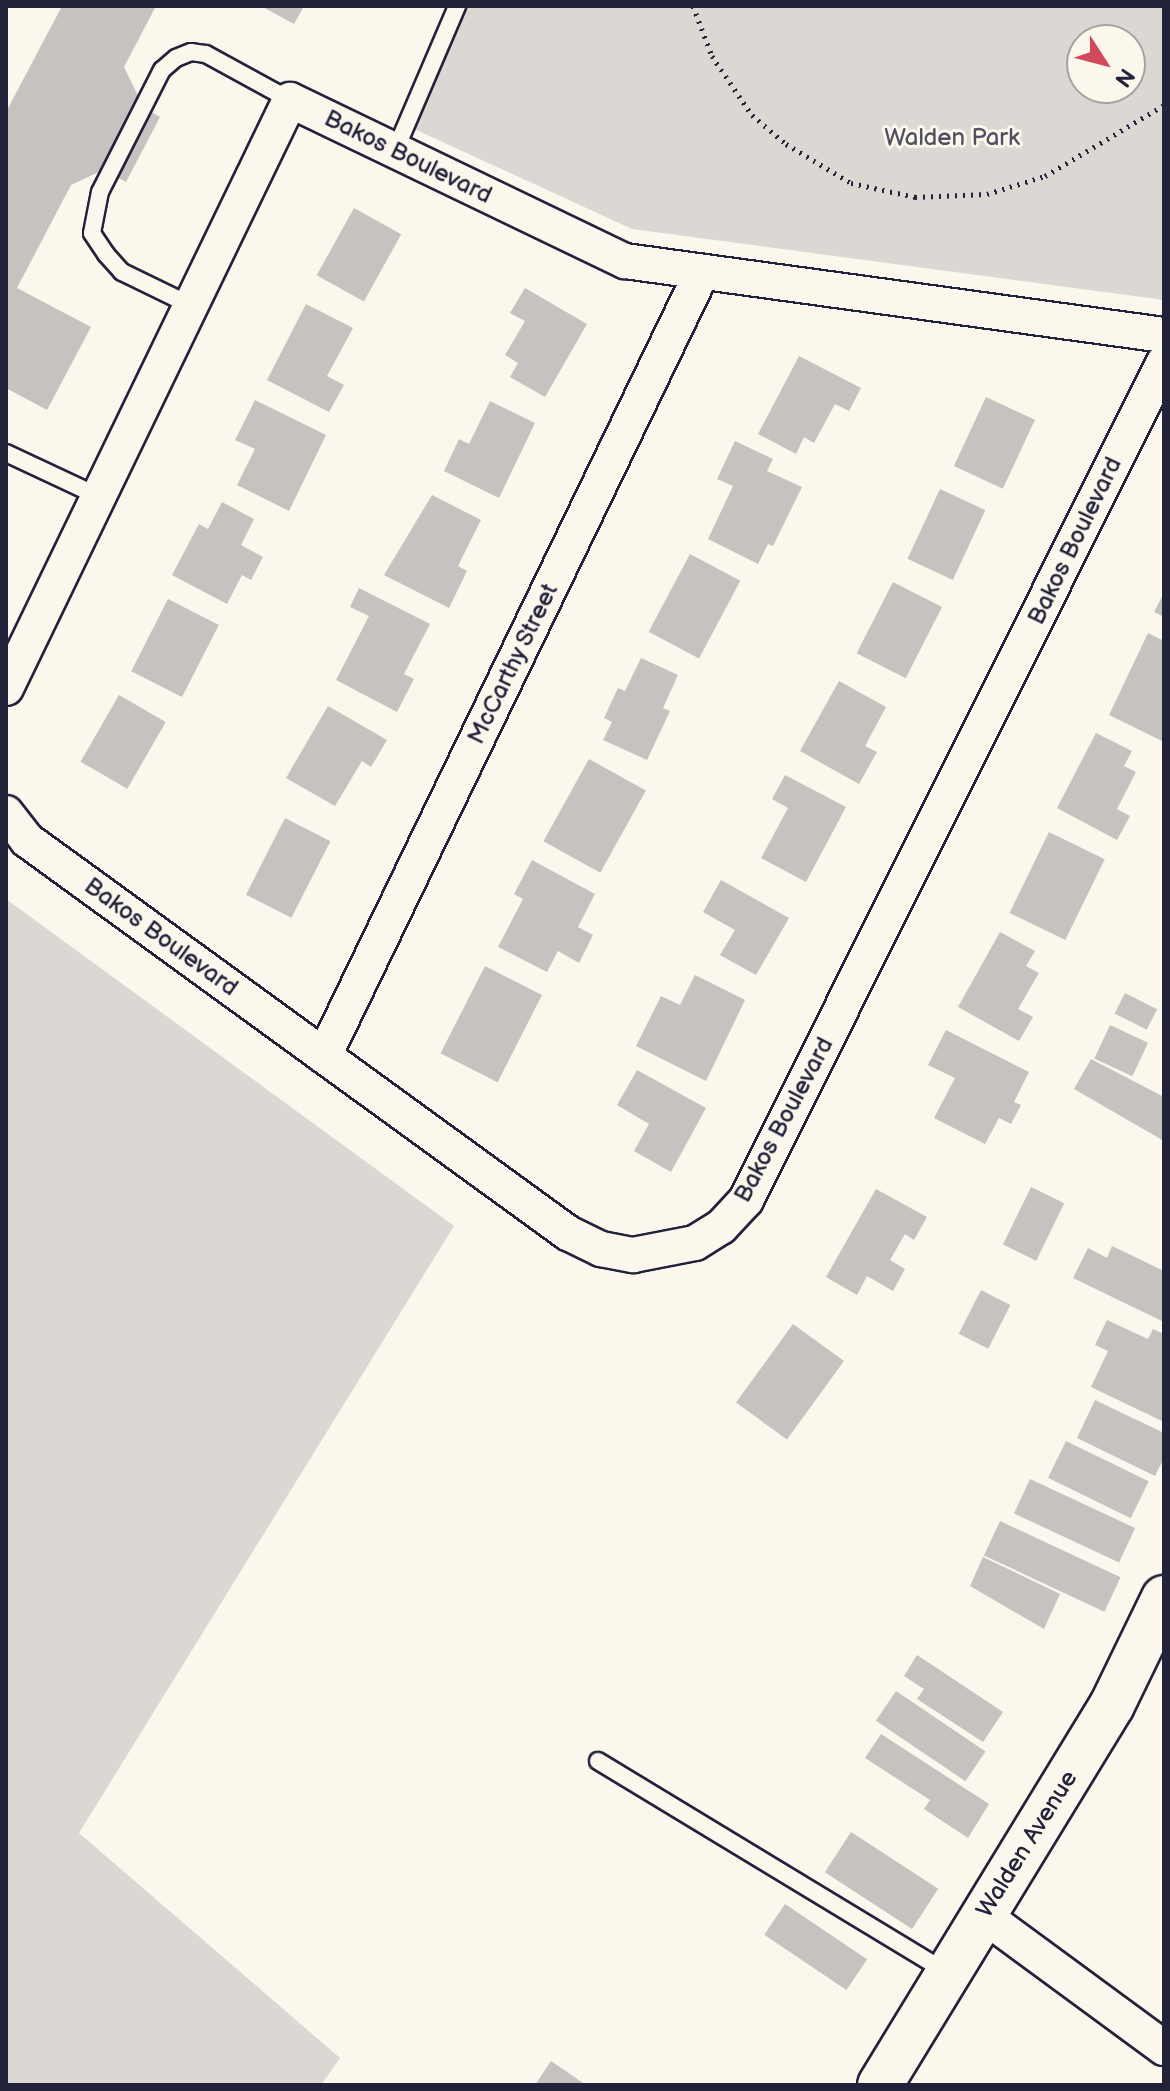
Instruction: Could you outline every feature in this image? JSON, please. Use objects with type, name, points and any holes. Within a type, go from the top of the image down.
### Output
[{"type":"main road","name":"Walden Avenue","points":[[880,2085],[1112,1705],[1164,1598]]},
{"type":"street","name":"Bakos Boulevard","points":[[290,100],[625,261],[1164,335]]},
{"type":"street","points":[[6,688],[290,100]]},
{"type":"street","name":"McCarthy Street","points":[[324,1056],[702,272]]},
{"type":"street","name":"Bakos Boulevard","points":[[6,813],[27,840],[568,1233],[601,1249],[664,1253],[695,1243],[721,1227],[746,1200],[1164,362]]},
{"type":"street","points":[[983,1915],[1164,2048]]},
{"type":"lane","points":[[395,151],[457,6]]},
{"type":"lane","points":[[190,305],[122,272],[106,254],[92,233],[100,192],[162,70],[176,58],[191,52],[206,54],[290,100]]},
{"type":"lane","points":[[6,453],[98,496]]},
{"type":"lane","points":[[598,1761],[948,1973]]},
{"type":"path","points":[[693,6],[712,56],[752,115],[786,144],[851,183],[915,197],[987,194],[1045,176],[1164,105]]},
{"type":"green space","name":"Walden Park","points":[[448,6],[1164,6],[1164,300],[632,229],[399,122]]},
{"type":"green space","points":[[6,899],[454,1226],[79,1833],[340,2058],[321,2085],[6,2085]]},
{"type":"building","points":[[62,6],[156,6],[124,67],[144,108],[160,117],[126,182],[103,170],[71,185],[17,288],[91,327],[47,410],[6,388],[6,112]]},
{"type":"building","points":[[261,6],[304,6],[294,24]]},
{"type":"building","points":[[354,208],[401,234],[364,302],[317,275]]},
{"type":"building","points":[[525,288],[587,324],[545,397],[510,377],[518,363],[505,355],[525,321],[510,313]]},
{"type":"building","points":[[306,304],[353,328],[327,376],[344,385],[329,412],[267,380]]},
{"type":"building","points":[[799,356],[861,388],[849,411],[835,404],[814,443],[804,437],[796,454],[758,434]]},
{"type":"building","points":[[986,397],[1035,420],[1003,489],[954,466]]},
{"type":"building","points":[[255,400],[326,435],[289,511],[237,485],[255,449],[235,440]]},
{"type":"building","points":[[490,401],[535,423],[499,498],[444,471],[459,439],[469,444]]},
{"type":"building","points":[[735,441],[773,459],[767,471],[802,487],[773,546],[768,544],[758,564],[708,539],[733,486],[717,479]]},
{"type":"building","points":[[940,489],[985,510],[953,580],[907,559]]},
{"type":"building","points":[[432,495],[481,520],[458,566],[467,571],[449,608],[384,575]]},
{"type":"building","points":[[222,502],[254,519],[241,545],[263,557],[251,580],[242,575],[227,604],[172,575],[199,524],[208,529]]},
{"type":"building","points":[[690,554],[740,581],[699,658],[649,632]]},
{"type":"building","points":[[893,582],[942,607],[906,678],[857,653]]},
{"type":"building","points":[[359,588],[430,624],[404,674],[414,679],[397,712],[336,680],[369,616],[350,607]]},
{"type":"building","points":[[1164,593],[1164,617],[1154,612]]},
{"type":"building","points":[[168,599],[219,625],[182,697],[131,671]]},
{"type":"building","points":[[1148,633],[1164,641],[1162,741],[1109,715]]},
{"type":"building","points":[[641,658],[678,675],[663,708],[670,711],[647,760],[603,740],[612,722],[604,718],[618,688],[625,691]]},
{"type":"building","points":[[839,681],[886,707],[865,746],[877,752],[859,784],[800,751]]},
{"type":"building","points":[[119,695],[166,722],[127,789],[80,762]]},
{"type":"building","points":[[328,706],[387,740],[371,767],[362,761],[335,806],[286,778]]},
{"type":"building","points":[[1096,733],[1132,751],[1124,766],[1136,772],[1117,809],[1130,816],[1117,840],[1057,808]]},
{"type":"building","points":[[589,759],[646,791],[600,873],[543,841]]},
{"type":"building","points":[[785,775],[846,807],[806,882],[761,858],[788,808],[772,799]]},
{"type":"building","points":[[285,818],[330,841],[291,918],[246,895]]},
{"type":"building","points":[[1049,832],[1105,859],[1065,940],[1010,913]]},
{"type":"building","points":[[532,860],[595,894],[578,927],[593,935],[579,963],[558,951],[547,972],[498,947],[523,899],[514,894]]},
{"type":"building","points":[[721,880],[789,918],[756,975],[720,955],[735,930],[703,912]]},
{"type":"building","points":[[1000,932],[1035,951],[1026,966],[1039,973],[1018,1009],[1033,1017],[1019,1041],[958,1007]]},
{"type":"building","points":[[485,966],[542,995],[498,1082],[441,1053]]},
{"type":"building","points":[[695,975],[745,1000],[706,1081],[636,1046],[661,996],[680,1005]]},
{"type":"building","points":[[1125,993],[1157,1009],[1147,1030],[1115,1013]]},
{"type":"building","points":[[1110,1025],[1148,1043],[1132,1076],[1094,1059]]},
{"type":"building","points":[[946,1030],[1029,1072],[1014,1102],[1021,1105],[1011,1124],[999,1118],[985,1144],[934,1118],[955,1078],[928,1065]]},
{"type":"building","points":[[1091,1059],[1164,1097],[1164,1141],[1074,1089]]},
{"type":"building","points":[[637,1070],[706,1108],[671,1172],[634,1151],[649,1124],[617,1105]]},
{"type":"building","points":[[1031,1187],[1064,1203],[1036,1261],[1003,1245]]},
{"type":"building","points":[[876,1189],[927,1217],[914,1240],[905,1234],[890,1260],[905,1269],[893,1291],[867,1276],[857,1295],[826,1277]]},
{"type":"building","points":[[1112,1246],[1164,1271],[1164,1322],[1073,1278],[1088,1248],[1107,1258]]},
{"type":"building","points":[[981,1290],[1010,1305],[988,1349],[959,1334]]},
{"type":"building","points":[[1107,1320],[1148,1339],[1153,1329],[1164,1334],[1164,1422],[1091,1387],[1108,1351],[1095,1345]]},
{"type":"building","points":[[793,1324],[844,1361],[787,1440],[736,1402]]},
{"type":"building","points":[[1095,1400],[1164,1433],[1164,1458],[1155,1476],[1077,1438]]},
{"type":"building","points":[[1066,1441],[1149,1481],[1131,1518],[1048,1478]]},
{"type":"building","points":[[1030,1479],[1135,1528],[1119,1562],[1014,1513]]},
{"type":"building","points":[[1000,1521],[1121,1577],[1104,1612],[984,1555]]},
{"type":"building","points":[[983,1557],[1060,1594],[1044,1629],[970,1586]]},
{"type":"building","points":[[917,1655],[1003,1712],[983,1742],[917,1699],[924,1689],[904,1676]]},
{"type":"building","points":[[896,1691],[986,1751],[965,1781],[876,1721]]},
{"type":"building","points":[[881,1734],[989,1804],[968,1838],[924,1809],[930,1800],[865,1758]]},
{"type":"building","points":[[851,1832],[938,1889],[912,1929],[825,1872]]},
{"type":"building","points":[[785,1904],[867,1959],[846,1990],[764,1935]]},
{"type":"building","points":[[551,2061],[586,2085],[535,2085]]}]
